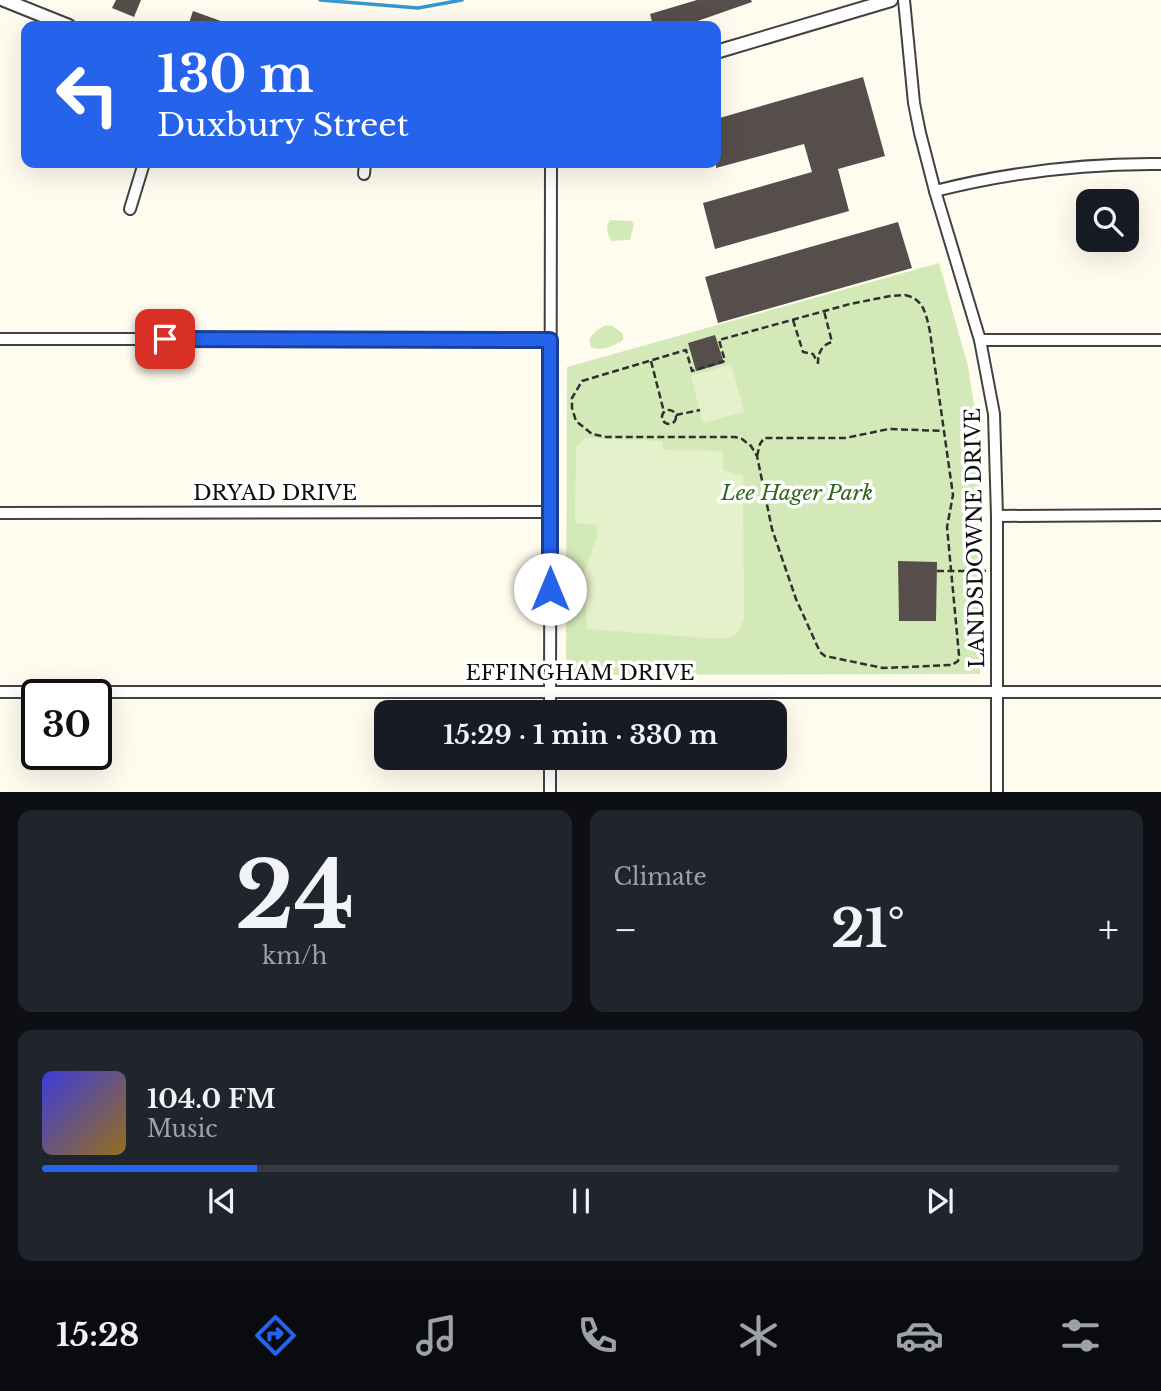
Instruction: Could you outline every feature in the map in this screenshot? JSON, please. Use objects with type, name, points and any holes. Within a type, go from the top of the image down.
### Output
[{"type":"street","points":[[4,0],[56,21]]},
{"type":"street","points":[[721,51],[891,0]]},
{"type":"street","name":"LANDSDOWNE DRIVE","points":[[904,0],[914,103],[935,191],[980,340],[994,414],[997,516],[997,792]]},
{"type":"street","points":[[935,191],[992,177],[1075,166],[1161,164]]},
{"type":"street","points":[[130,209],[142,168]]},
{"type":"street","points":[[550,700],[551,168]]},
{"type":"street","points":[[0,339],[550,340]]},
{"type":"street","points":[[980,340],[1161,340]]},
{"type":"street","name":"DRYAD DRIVE","points":[[0,513],[549,512]]},
{"type":"street","points":[[997,516],[1161,515]]},
{"type":"street","name":"EFFINGHAM DRIVE","points":[[0,692],[1161,692]]},
{"type":"street","points":[[550,770],[550,792]]},
{"type":"path","points":[[905,295],[921,302],[930,332],[953,495],[947,527],[959,644],[958,661],[952,665],[883,668],[820,653],[796,599],[772,528],[757,456],[751,446],[735,437],[606,437],[592,434],[576,421],[572,398],[582,381],[686,350],[692,371],[725,361],[719,341],[793,320],[890,296],[905,295]]},
{"type":"path","points":[[793,320],[803,352],[813,354],[818,363],[822,348],[832,342],[824,311]]},
{"type":"path","points":[[650,360],[664,412],[662,421],[668,425],[674,422],[676,415]]},
{"type":"path","points":[[664,412],[670,410],[676,415]]},
{"type":"path","points":[[676,415],[700,410]]},
{"type":"path","points":[[757,456],[764,438],[845,438],[889,429],[944,431]]},
{"type":"path","points":[[937,571],[997,571]]},
{"type":"green space","points":[[610,220],[631,221],[634,224],[630,240],[611,241],[607,230]]},
{"type":"green space","name":"Lee Hager Park","points":[[939,263],[968,366],[980,445],[980,674],[568,675],[567,367]]},
{"type":"green space","points":[[606,325],[613,326],[623,334],[623,340],[603,349],[591,347],[589,339]]},
{"type":"green space","points":[[731,364],[744,412],[703,423],[691,376]]},
{"type":"green space","points":[[585,438],[662,441],[663,450],[723,451],[723,470],[743,476],[744,619],[734,635],[722,639],[587,629],[584,572],[597,537],[597,525],[575,523],[576,447]]},
{"type":"building","points":[[116,0],[141,0],[134,17],[112,8]]},
{"type":"building","points":[[697,0],[752,2],[698,21],[652,21],[650,14]]},
{"type":"building","points":[[193,11],[221,21],[190,21]]},
{"type":"building","points":[[863,77],[885,156],[838,169],[849,211],[715,249],[703,203],[812,172],[804,144],[721,167],[721,118]]},
{"type":"building","points":[[898,222],[912,268],[718,323],[705,277]]},
{"type":"building","points":[[715,335],[724,363],[696,371],[688,343]]},
{"type":"building","points":[[898,561],[937,562],[936,621],[899,621]]},
{"type":"waterway","points":[[320,0],[418,8],[462,0]]},
{"type":"route","points":[[165,339],[550,340],[550,589]]}]
